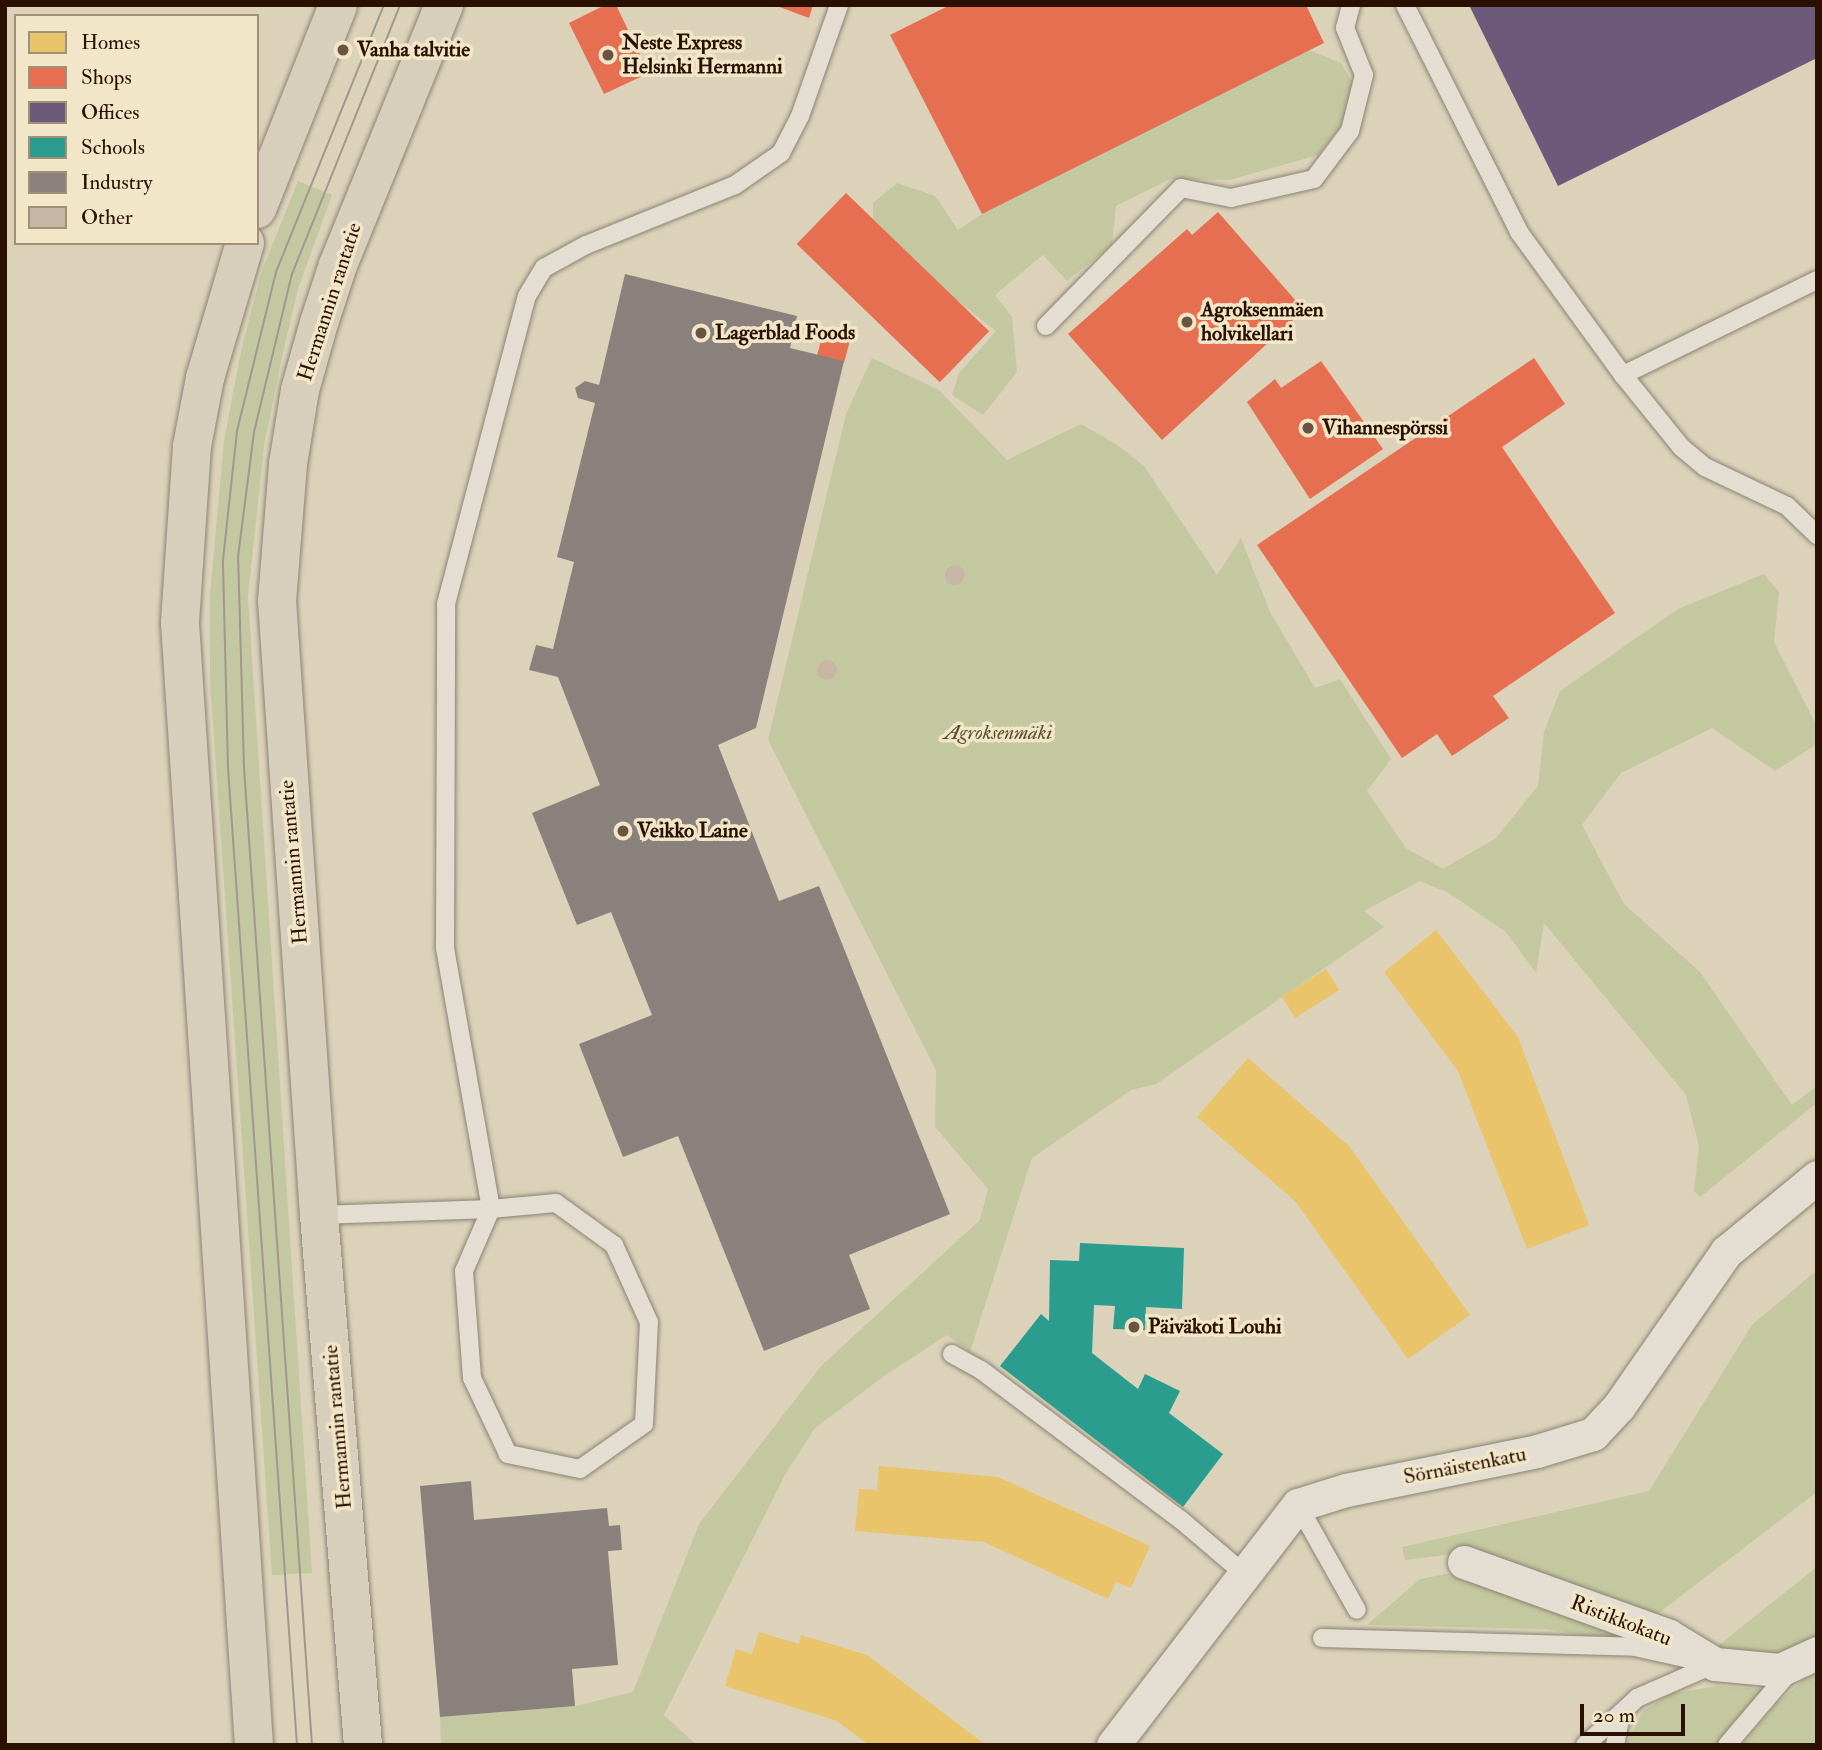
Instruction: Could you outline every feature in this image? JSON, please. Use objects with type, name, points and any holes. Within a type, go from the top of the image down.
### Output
[{"type":"main road","points":[[259,204],[338,5]]},
{"type":"main road","name":"Hermannin rantatie","points":[[363,1745],[319,1215],[277,601],[288,464],[300,390],[338,265],[444,5]]},
{"type":"main road","points":[[244,245],[205,378],[192,446],[180,623],[254,1745]]},
{"type":"street","name":"Sörnäistenkatu","points":[[1298,1505],[1346,1490],[1537,1451],[1593,1434],[1619,1406],[1726,1252],[1817,1177]]},
{"type":"street","points":[[1113,1745],[1242,1572],[1298,1505]]},
{"type":"street","name":"Ristikkokatu","points":[[1464,1562],[1669,1636],[1715,1664],[1770,1670],[1806,1659]]},
{"type":"lane","points":[[319,1215],[491,1209],[556,1203],[614,1245],[649,1322],[644,1424],[580,1469],[508,1454],[472,1378],[464,1271],[491,1209],[445,948],[446,604],[516,327],[544,268],[586,245],[735,185],[781,153],[800,116],[839,5]]},
{"type":"lane","points":[[1046,326],[1181,188],[1231,198],[1314,179],[1350,131],[1364,75],[1345,28],[1352,5]]},
{"type":"lane","points":[[1405,5],[1519,232],[1623,375],[1681,447],[1705,467],[1787,506],[1817,535]]},
{"type":"lane","points":[[1623,375],[1817,280]]},
{"type":"lane","points":[[952,1354],[981,1370],[1181,1520],[1242,1572]]},
{"type":"lane","points":[[1298,1505],[1357,1609]]},
{"type":"lane","points":[[1322,1638],[1635,1647],[1715,1664]]},
{"type":"lane","points":[[1727,1745],[1806,1659]]},
{"type":"lane","points":[[1585,1745],[1637,1698],[1715,1664]]},
{"type":"lane","points":[[1615,1745],[1621,1713]]},
{"type":"green space","points":[[1309,50],[1341,63],[1353,83],[1341,127],[1318,155],[1229,180],[1170,179],[1116,206],[1112,245],[1067,281],[1043,255],[995,295],[1012,317],[1017,372],[983,415],[952,395],[959,373],[996,331],[949,294],[873,219],[873,203],[897,183],[935,196],[958,230],[982,214]]},
{"type":"green space","points":[[298,181],[332,195],[298,289],[282,357],[264,446],[248,597],[312,1573],[272,1575],[210,681],[210,594],[224,441],[242,347],[261,273]]},
{"type":"green space","name":"Agroksenmäki","points":[[872,358],[939,390],[1007,460],[1081,424],[1119,446],[1144,466],[1217,575],[1241,538],[1270,612],[1315,688],[1340,679],[1391,759],[1367,791],[1406,848],[1443,869],[1496,838],[1538,786],[1544,732],[1560,691],[1678,609],[1764,574],[1779,592],[1774,642],[1817,727],[1817,744],[1775,771],[1712,728],[1621,773],[1582,825],[1624,904],[1700,972],[1792,1105],[1817,1086],[1817,1103],[1700,1197],[1694,1191],[1699,1146],[1686,1095],[1544,923],[1536,973],[1506,932],[1447,892],[1420,881],[1364,911],[1384,927],[1156,1084],[1131,1090],[1032,1158],[970,1352],[947,1335],[884,1376],[815,1428],[786,1473],[664,1715],[697,1745],[441,1745],[440,1717],[575,1706],[633,1692],[699,1524],[821,1366],[980,1220],[988,1189],[935,1127],[936,1070],[768,740],[846,414]]},
{"type":"green space","points":[[1817,1270],[1817,1492],[1647,1622],[1470,1552],[1405,1560],[1402,1547],[1649,1491],[1752,1325]]},
{"type":"green space","points":[[1817,1567],[1817,1641],[1776,1658],[1710,1652]]},
{"type":"green space","points":[[1446,1574],[1470,1575],[1601,1627],[1627,1643],[1547,1629],[1367,1625],[1420,1579]]},
{"type":"green space","points":[[1817,1668],[1817,1745],[1742,1745],[1777,1703]]},
{"type":"green space","points":[[1717,1686],[1764,1689],[1719,1745],[1626,1745],[1643,1711],[1670,1694]]},
{"type":"building: Homes","points":[[1436,930],[1518,1037],[1589,1225],[1527,1249],[1458,1071],[1384,972]]},
{"type":"building: Homes","points":[[1326,969],[1339,990],[1295,1018],[1282,997]]},
{"type":"building: Homes","points":[[1248,1058],[1349,1146],[1470,1315],[1408,1359],[1295,1201],[1197,1117]]},
{"type":"building: Homes","points":[[879,1466],[998,1477],[1150,1546],[1131,1588],[1116,1582],[1108,1599],[984,1542],[855,1531],[859,1489],[877,1490]]},
{"type":"building: Homes","points":[[759,1632],[799,1644],[801,1635],[867,1655],[986,1745],[869,1745],[837,1721],[725,1686],[736,1649],[752,1654]]},
{"type":"building: Shops","points":[[605,5],[616,5],[649,73],[604,94],[569,23]]},
{"type":"building: Shops","points":[[774,5],[813,5],[809,18]]},
{"type":"building: Shops","points":[[950,5],[1306,5],[1324,43],[982,214],[890,35]]},
{"type":"building: Shops","points":[[846,193],[989,331],[940,382],[797,244]]},
{"type":"building: Shops","name":"Agroksenmäen holvikellari","points":[[1218,212],[1304,310],[1162,440],[1068,334],[1187,229],[1192,235]]},
{"type":"building: Shops","points":[[823,333],[850,340],[844,362],[817,355]]},
{"type":"building: Shops","points":[[1534,358],[1565,404],[1502,447],[1615,613],[1493,696],[1509,718],[1452,756],[1437,734],[1402,758],[1257,545]]},
{"type":"building: Shops","points":[[1321,361],[1383,449],[1310,499],[1247,402],[1275,379],[1281,388]]},
{"type":"building: Offices","points":[[1469,5],[1817,5],[1817,58],[1558,186]]},
{"type":"building: Schools","points":[[1080,1243],[1184,1248],[1182,1309],[1146,1307],[1145,1330],[1113,1329],[1115,1306],[1094,1305],[1092,1353],[1138,1389],[1145,1374],[1180,1391],[1169,1413],[1223,1454],[1183,1507],[1000,1366],[1041,1314],[1049,1321],[1050,1260],[1079,1261]]},
{"type":"building: Industry","points":[[625,274],[797,316],[790,348],[844,361],[756,728],[718,745],[779,901],[819,886],[950,1214],[849,1255],[870,1309],[764,1351],[678,1136],[623,1157],[579,1044],[652,1015],[611,912],[577,925],[532,813],[600,785],[558,677],[529,670],[536,645],[553,649],[574,562],[557,557],[595,403],[578,398],[575,388],[585,381],[599,385]]},
{"type":"building: Industry","points":[[471,1481],[474,1520],[607,1508],[609,1526],[620,1525],[622,1550],[608,1551],[618,1665],[572,1669],[575,1706],[440,1717],[420,1486]]},
{"type":"building: Other","points":[[955,565],[962,568],[965,575],[962,582],[955,585],[948,582],[945,575],[948,568]]},
{"type":"building: Other","points":[[827,660],[834,663],[837,670],[834,677],[827,680],[820,677],[817,670],[820,663]]},
{"type":"tram line","points":[[297,1745],[228,768],[223,560],[237,431],[276,272],[384,5]]},
{"type":"tram line","points":[[312,1745],[244,767],[238,557],[254,432],[292,274],[400,5]]},
{"type":"place","name":"Vanha talvitie","points":[[343,50]]},
{"type":"place","name":"Neste Express Helsinki Hermanni","points":[[608,55]]},
{"type":"place","name":"Agroksenmäen holvikellari","points":[[1187,322]]},
{"type":"place","name":"Lagerblad Foods","points":[[701,333]]},
{"type":"place","name":"Vihannespörssi","points":[[1308,428]]},
{"type":"place","name":"Veikko Laine","points":[[623,831]]},
{"type":"place","name":"Päiväkoti Louhi","points":[[1134,1327]]}]
